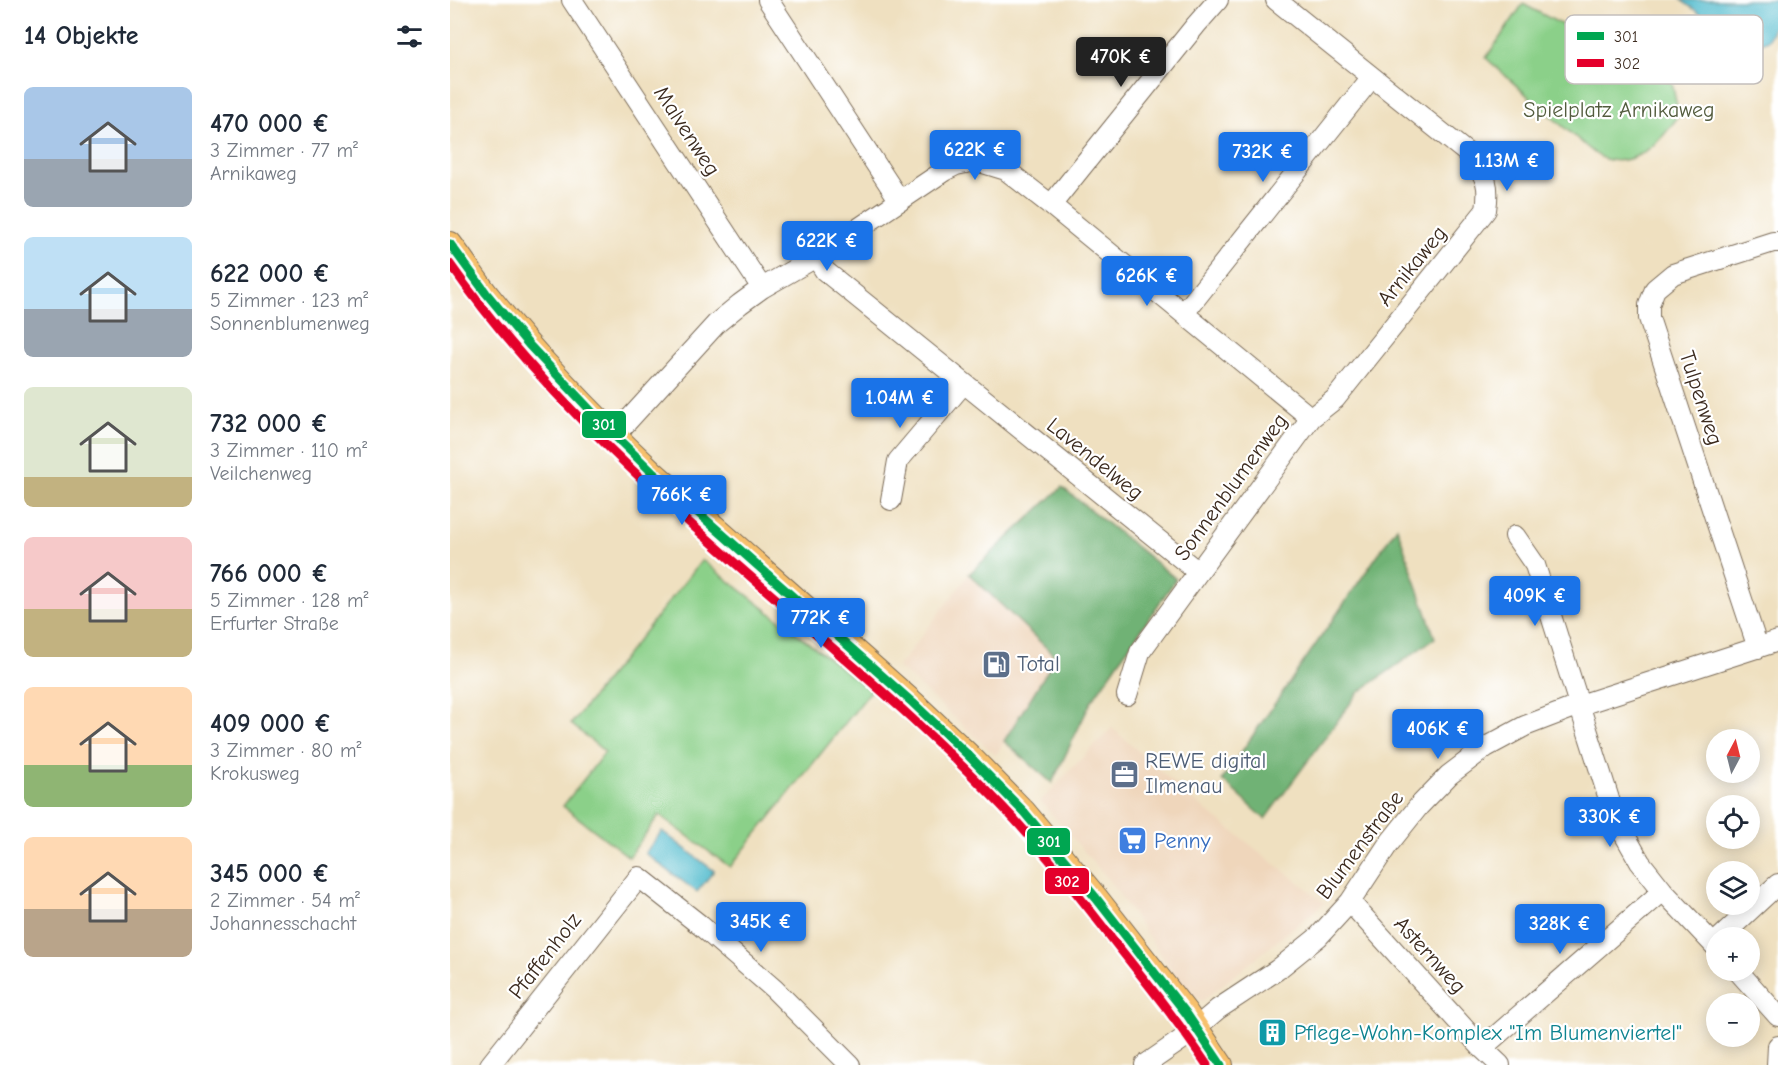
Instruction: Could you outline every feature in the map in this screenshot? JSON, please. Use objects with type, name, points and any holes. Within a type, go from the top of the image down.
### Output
[{"type":"main road","points":[[450,244],[491,300],[552,371],[615,436],[652,472],[913,704],[1016,804],[1096,898],[1186,1013],[1221,1065]]},
{"type":"street","name":"Malvenweg","points":[[572,0],[762,288]]},
{"type":"street","points":[[768,0],[900,201]]},
{"type":"street","points":[[1051,205],[1196,24],[1218,0]]},
{"type":"street","name":"Arnikaweg","points":[[1276,0],[1471,156],[1486,177],[1488,195],[1486,210],[1335,399],[1311,418]]},
{"type":"street","points":[[1184,313],[1372,77]]},
{"type":"street","name":"Sonnenblumenweg","points":[[615,436],[717,323],[762,288],[816,256],[956,165],[971,162],[983,163],[1006,170],[1311,418],[1140,652],[1127,694]]},
{"type":"street","name":"Tulpenweg","points":[[1758,648],[1649,318],[1649,304],[1655,289],[1673,274],[1778,242]]},
{"type":"street","name":"Lavendelweg","points":[[816,256],[825,271],[1198,572]]},
{"type":"street","points":[[891,500],[898,461],[963,384]]},
{"type":"street","points":[[1515,536],[1535,565],[1615,818],[1640,862],[1663,891],[1706,932]]},
{"type":"street","name":"Blumenstraße","points":[[1145,1065],[1218,1009],[1277,970],[1317,937],[1350,902],[1419,806],[1449,775],[1486,747],[1525,726],[1580,705],[1778,641]]},
{"type":"street","name":"Pfaffenholz","points":[[490,1065],[639,877],[700,925],[774,989],[850,1065]]},
{"type":"street","points":[[1732,927],[1778,884]]},
{"type":"street","points":[[1482,1048],[1663,891]]},
{"type":"street","name":"Asternweg","points":[[1350,902],[1500,1065]]},
{"type":"street","points":[[1747,981],[1778,1016]]},
{"type":"street","points":[[1777,1064],[1778,1046]]},
{"type":"shaded area","points":[[969,574],[1056,658],[996,755],[898,667]]},
{"type":"shaded area","points":[[1112,728],[1198,804],[1325,903],[1202,1001],[1190,993],[1179,981],[1109,880],[1040,801]]},
{"type":"green space","name":"Spielplatz Arnikaweg","points":[[1523,4],[1565,26],[1565,84],[1672,84],[1679,115],[1657,142],[1639,155],[1617,161],[1605,159],[1555,120],[1486,58]]},
{"type":"green space","points":[[1062,487],[1176,579],[1091,702],[1052,783],[1004,741],[1056,657],[969,574]]},
{"type":"green space","points":[[1397,527],[1435,638],[1358,693],[1265,819],[1222,780]]},
{"type":"green space","points":[[702,560],[871,691],[730,867],[659,815],[629,857],[563,806],[605,752],[571,724]]},
{"type":"water","points":[[1681,0],[1778,0],[1778,19],[1768,40],[1763,42],[1763,15],[1702,15]]},
{"type":"water","points":[[662,831],[714,871],[697,892],[645,853]]},
{"type":"transit line","name":"301","points":[[450,244],[486,293],[529,345],[610,431],[652,472],[913,703],[1024,812],[1096,898],[1186,1013],[1221,1065]]},
{"type":"transit line","name":"302","points":[[450,264],[498,328],[606,445],[664,500],[904,711],[1002,806],[1080,897],[1207,1065]]},
{"type":"place","name":"Total","points":[[996,664]]},
{"type":"place","name":"REWE digital Ilmenau","points":[[1124,774]]},
{"type":"place","name":"Penny","points":[[1133,841]]},
{"type":"place","name":"Pflege-Wohn-Komplex \"Im Blumenviertel\"","points":[[1273,1033]]}]
